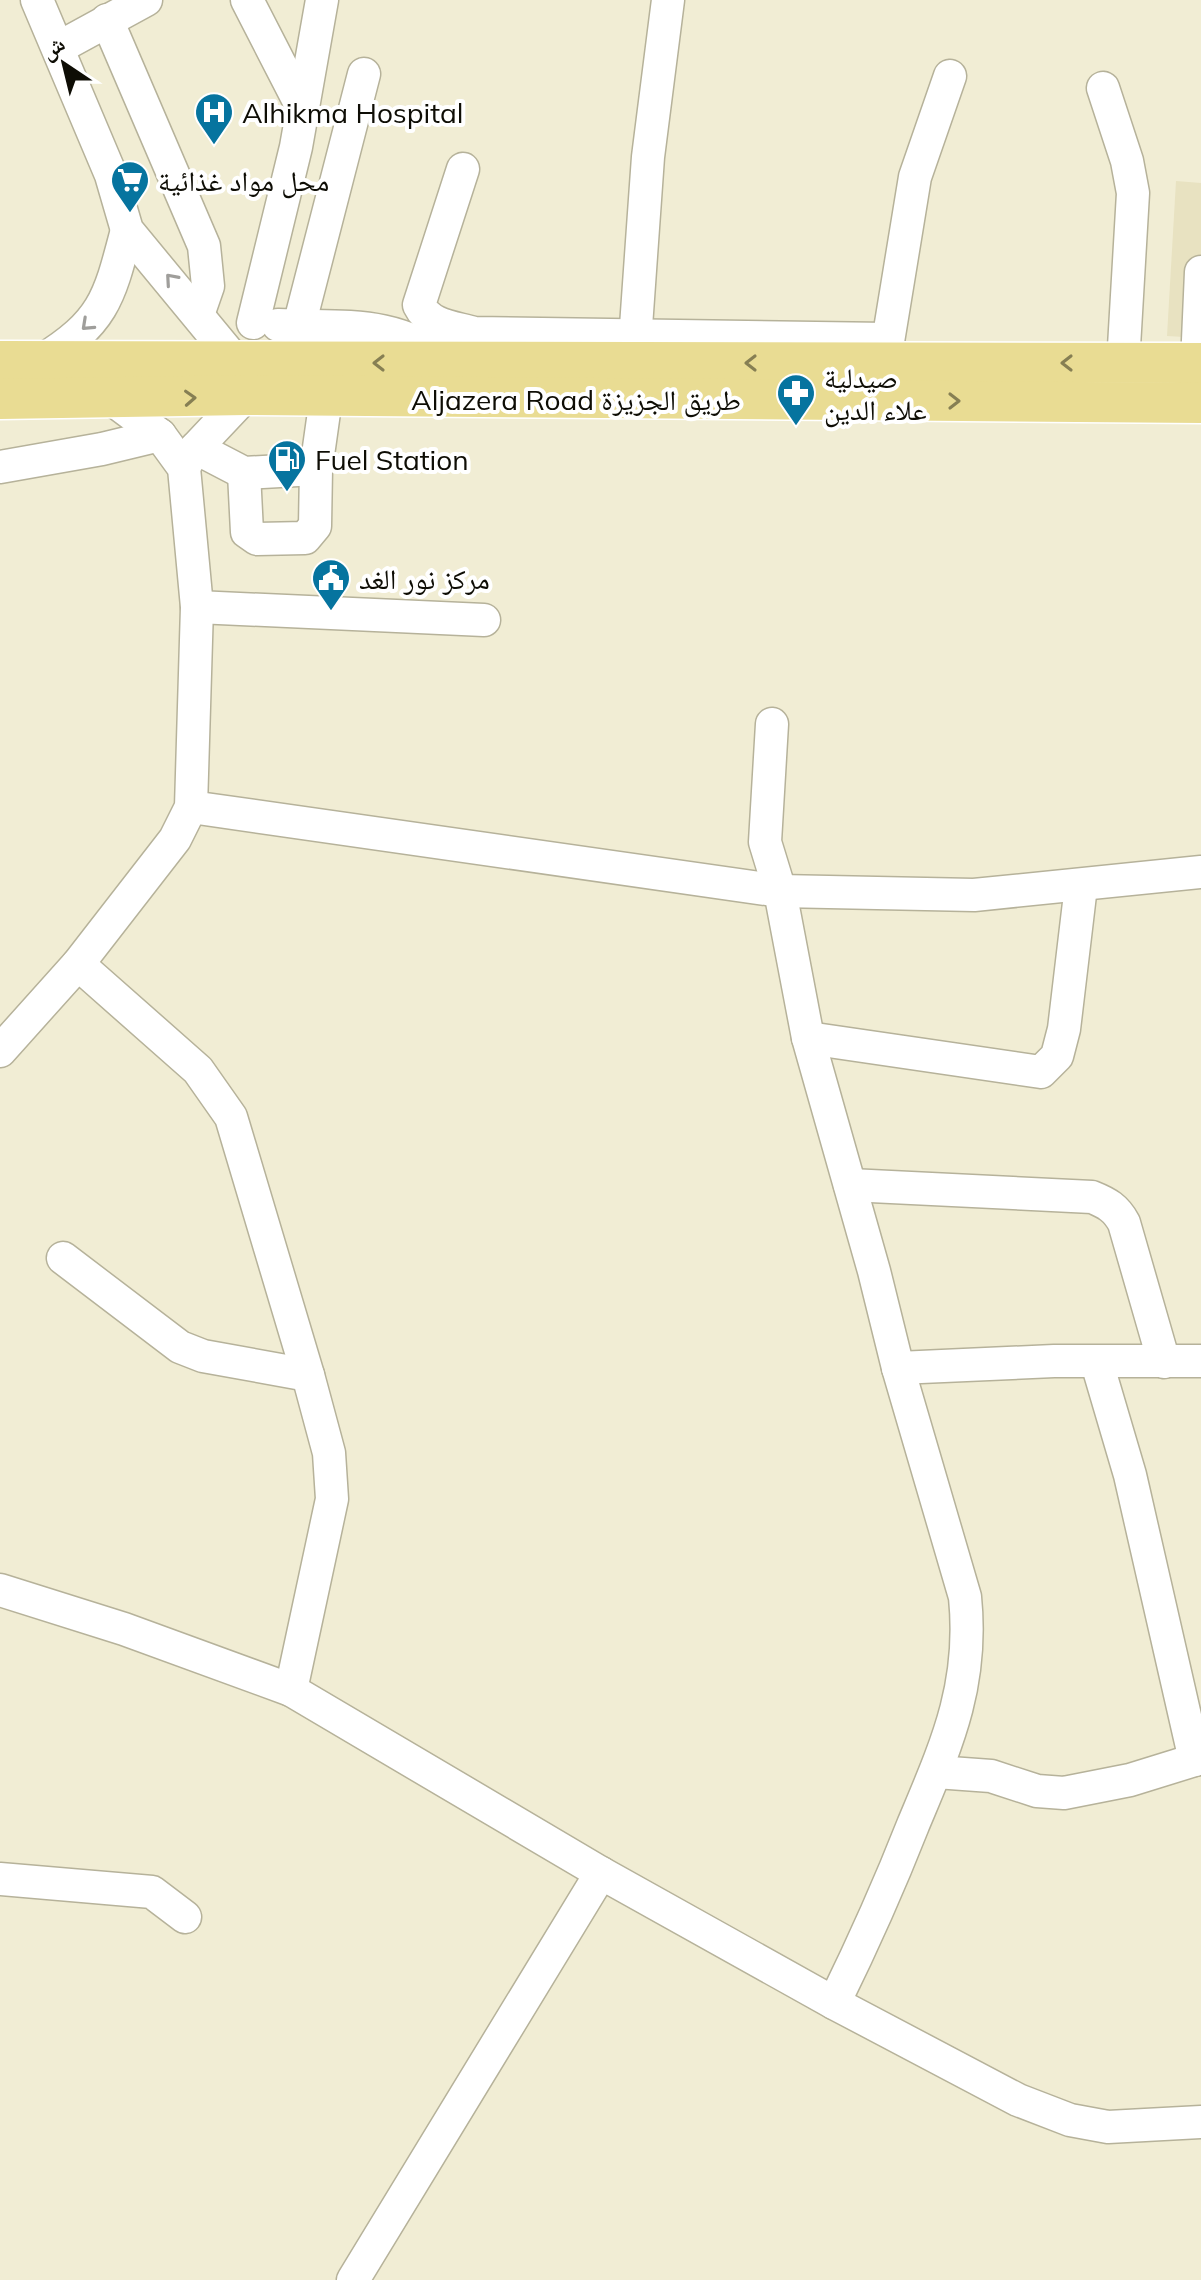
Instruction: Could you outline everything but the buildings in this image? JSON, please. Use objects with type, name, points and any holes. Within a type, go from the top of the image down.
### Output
[{"type":"main road","name":"Aljazera Road طريق الجزيزة","points":[[0,399],[113,400],[241,378],[454,363],[496,348],[886,351],[1123,364],[1199,363]]},
{"type":"main road","name":"Aljazera Road طريق الجزيزة","points":[[0,361],[41,361],[241,378],[326,398],[1201,403]]},
{"type":"street","points":[[0,1051],[78,964],[175,839],[191,807],[197,607],[190,458],[241,378],[205,320],[127,230],[111,175],[37,0]]},
{"type":"street","points":[[58,48],[146,0]]},
{"type":"street","points":[[247,0],[303,109]]},
{"type":"street","points":[[253,323],[303,109],[322,0]]},
{"type":"street","points":[[634,350],[648,157],[668,0]]},
{"type":"street","points":[[107,20],[204,246],[208,286],[205,320]]},
{"type":"street","points":[[299,326],[364,74]]},
{"type":"street","points":[[886,351],[915,177],[950,76]]},
{"type":"street","points":[[1103,88],[1133,193],[1123,364]]},
{"type":"street","points":[[463,169],[419,305],[424,315],[434,322],[474,333],[496,348]]},
{"type":"street","points":[[41,361],[62,348],[100,313],[113,285],[127,230]]},
{"type":"street","points":[[1199,363],[1201,272]]},
{"type":"street","points":[[205,320],[383,329],[424,343],[454,363]]},
{"type":"street","points":[[244,473],[247,532],[257,539],[305,538],[315,526],[316,469],[326,398]]},
{"type":"street","points":[[113,400],[190,458],[244,473],[316,469]]},
{"type":"street","points":[[0,467],[160,435]]},
{"type":"street","points":[[197,607],[484,620]]},
{"type":"street","points":[[772,724],[765,842],[780,891],[808,1038],[898,1368],[965,1597],[968,1631],[960,1702],[936,1772],[876,1917],[834,2003]]},
{"type":"street","points":[[191,807],[780,891],[974,895],[1201,872]]},
{"type":"street","points":[[808,1038],[1041,1072],[1057,1056],[1064,1029],[1081,886]]},
{"type":"street","points":[[78,964],[198,1070],[231,1117],[308,1375],[329,1453],[332,1499],[291,1690]]},
{"type":"street","points":[[850,1185],[1092,1197],[1105,1202],[1117,1209],[1124,1223],[1164,1362]]},
{"type":"street","points":[[63,1258],[180,1347],[203,1356],[308,1375]]},
{"type":"street","points":[[898,1368],[1054,1361],[1201,1361]]},
{"type":"street","points":[[936,1772],[991,1776],[1037,1791],[1064,1793],[1130,1780],[1198,1759],[1130,1475],[1097,1363]]},
{"type":"street","points":[[0,1590],[124,1629],[291,1690],[601,1873],[834,2003],[1018,2100],[1070,2120],[1108,2127],[1201,2122]]},
{"type":"street","points":[[353,2280],[601,1873]]},
{"type":"street","points":[[0,1879],[152,1892],[185,1917]]},
{"type":"shaded area","points":[[1176,181],[1201,183],[1201,338],[1167,336]]},
{"type":"place","name":"Alhikma Hospital","points":[[214,146]]},
{"type":"place","name":"محل مواد غذائية","points":[[130,214]]},
{"type":"place","name":"صيدلية علاء الدين","points":[[796,427]]},
{"type":"place","name":"Fuel Station","points":[[287,493]]},
{"type":"place","name":"مركز نور الغد","points":[[331,612]]}]
